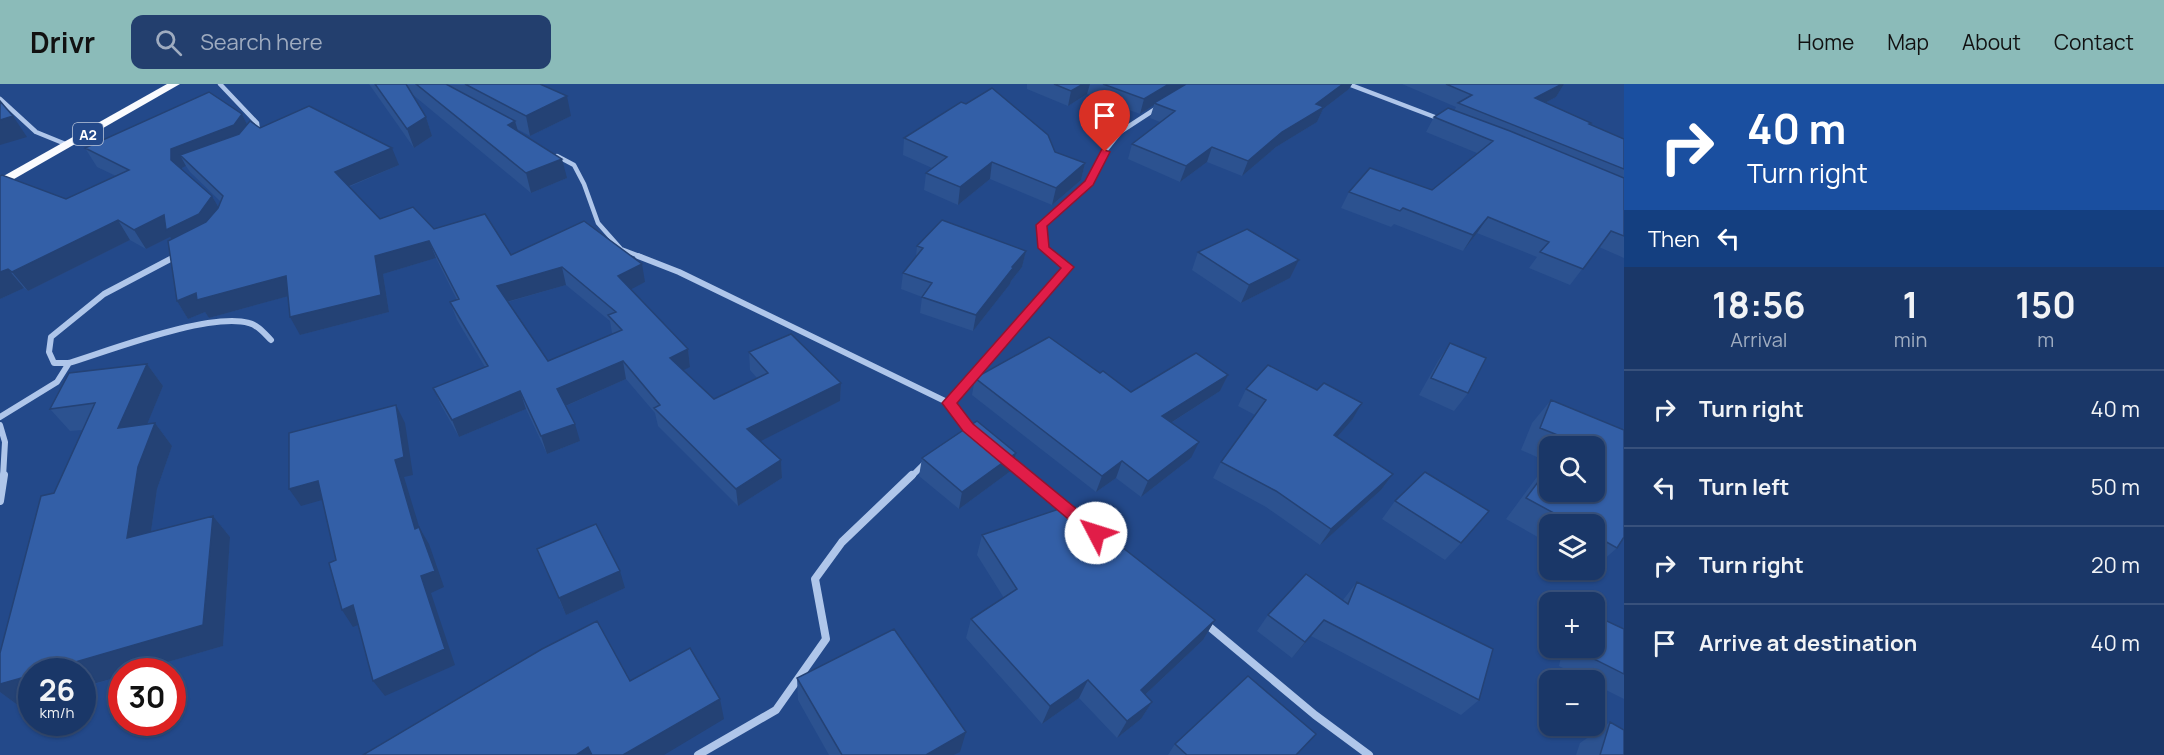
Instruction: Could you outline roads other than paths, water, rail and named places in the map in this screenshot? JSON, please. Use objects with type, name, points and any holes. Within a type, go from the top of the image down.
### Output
[{"type":"highway","name":"A2","points":[[0,183],[175,84]]},
{"type":"street","points":[[220,84],[256,123],[258,131],[255,138]]},
{"type":"street","points":[[1348,84],[1447,121]]},
{"type":"street","points":[[0,99],[36,132],[69,145]]},
{"type":"street","points":[[949,403],[1068,267],[1044,248],[1042,225],[1089,183],[1105,152],[1120,132],[1167,102]]},
{"type":"street","points":[[554,154],[574,165],[584,184],[598,223],[621,249],[679,272],[949,403],[977,435]]},
{"type":"street","points":[[187,251],[104,294],[51,337],[49,352],[54,363],[69,363],[197,325],[235,321],[251,324],[271,340]]},
{"type":"street","points":[[0,417],[57,382],[69,363]]},
{"type":"street","points":[[0,425],[4,432],[5,450],[0,501]]},
{"type":"street","points":[[959,435],[968,427]]},
{"type":"street","points":[[996,450],[1123,556]]},
{"type":"street","points":[[698,755],[776,710],[826,639],[815,579],[842,542],[932,457]]},
{"type":"street","points":[[1196,616],[1315,714],[1369,755]]}]
